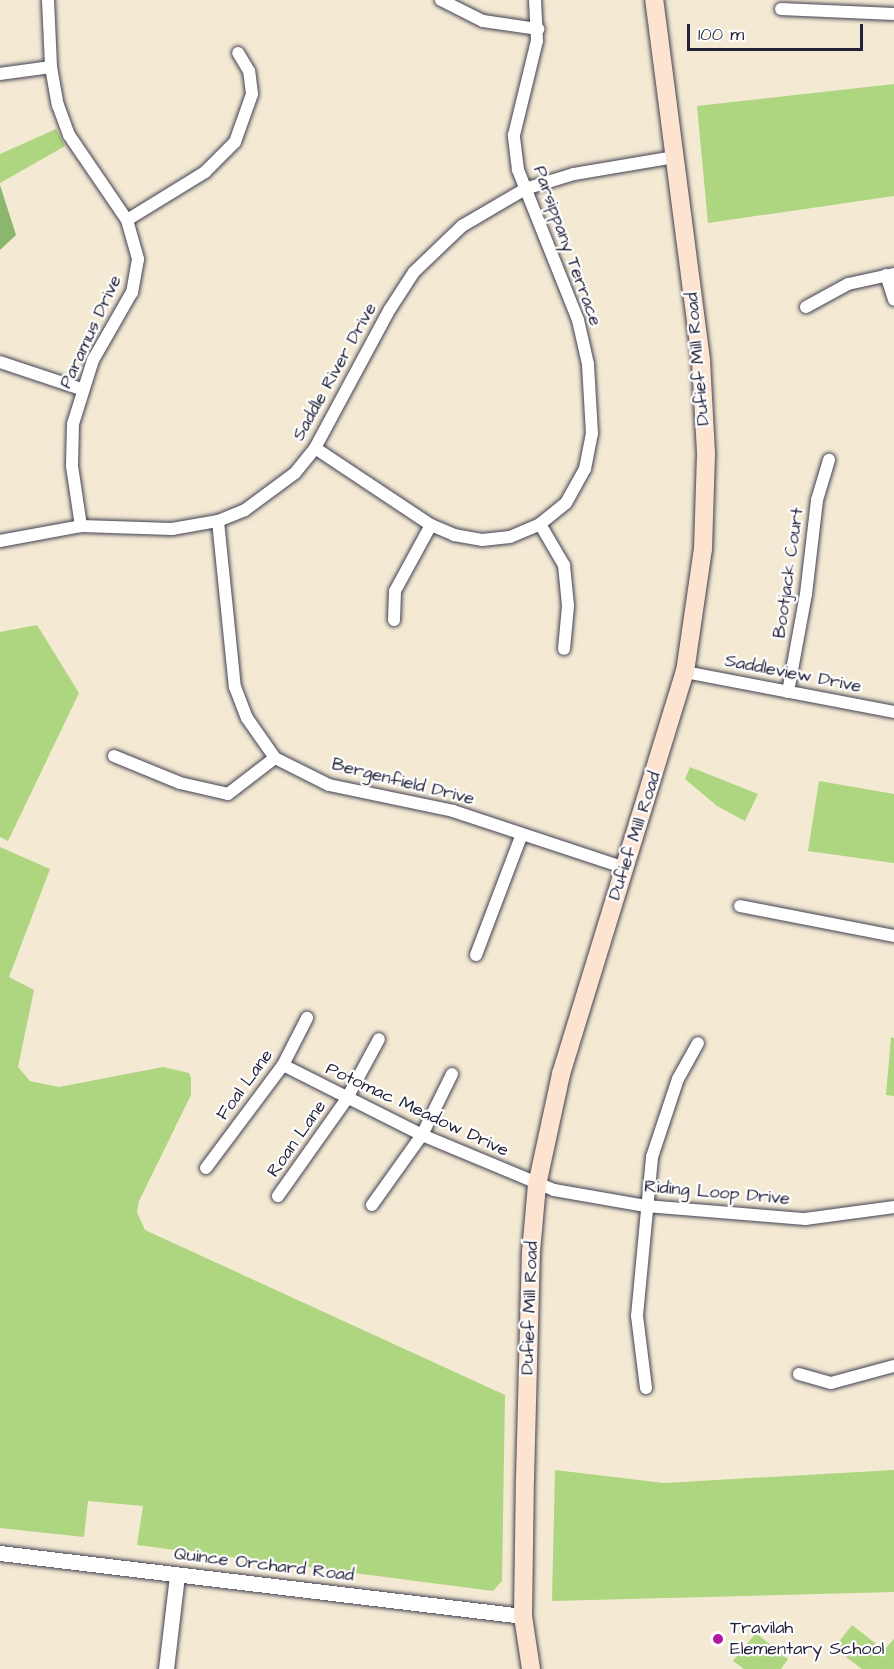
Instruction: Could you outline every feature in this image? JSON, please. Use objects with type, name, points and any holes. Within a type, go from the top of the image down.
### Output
[{"type":"main road","name":"Dufief Mill Road","points":[[531,1669],[523,1616],[527,1353],[537,1185],[561,1074],[685,672],[703,549],[706,453],[701,360],[654,0]]},
{"type":"street","name":"Paramus Drive","points":[[48,0],[51,66],[69,135],[127,220],[138,259],[134,284],[81,389],[73,424],[72,466],[81,526]]},
{"type":"street","points":[[441,0],[483,21],[537,29]]},
{"type":"street","name":"Parsippany Terrace","points":[[315,448],[431,525],[453,535],[482,540],[510,537],[540,524],[566,503],[585,469],[592,434],[591,393],[578,321],[525,189],[514,135],[537,29],[535,0]]},
{"type":"street","points":[[781,9],[894,14]]},
{"type":"street","points":[[127,220],[205,172],[235,142],[252,94],[249,71],[238,54]]},
{"type":"street","points":[[0,74],[51,66]]},
{"type":"street","name":"Saddle River Drive","points":[[0,542],[81,526],[172,529],[218,521],[245,510],[275,490],[315,448],[390,309],[414,272],[462,226],[525,189],[573,174],[675,157]]},
{"type":"street","points":[[806,307],[848,284],[890,274],[894,300]]},
{"type":"street","points":[[0,362],[81,389]]},
{"type":"street","name":"Bootjack Court","points":[[788,692],[806,594],[818,500],[829,460]]},
{"type":"street","name":"Bergenfield Drive","points":[[218,521],[235,687],[247,718],[275,758],[328,784],[453,811],[624,868]]},
{"type":"street","points":[[540,524],[564,565],[568,606],[564,649]]},
{"type":"street","points":[[394,620],[395,591],[431,525]]},
{"type":"street","name":"Saddleview Drive","points":[[685,672],[894,712]]},
{"type":"street","points":[[114,756],[180,783],[228,794],[275,758]]},
{"type":"street","points":[[476,956],[522,834]]},
{"type":"street","points":[[740,906],[894,936]]},
{"type":"street","name":"Foal Lane","points":[[206,1168],[283,1065],[307,1018]]},
{"type":"street","name":"Roan Lane","points":[[278,1196],[346,1100],[379,1039]]},
{"type":"street","points":[[646,1388],[637,1316],[646,1206],[658,1130],[678,1079],[698,1043]]},
{"type":"street","name":"Potomac Meadow Drive","points":[[283,1065],[346,1100],[537,1185]]},
{"type":"street","points":[[372,1205],[422,1135],[452,1074]]},
{"type":"street","name":"Riding Loop Drive","points":[[537,1185],[646,1206],[805,1219],[894,1207]]},
{"type":"street","points":[[799,1374],[831,1383],[894,1366]]},
{"type":"street","name":"Quince Orchard Road","points":[[0,1553],[523,1616]]},
{"type":"street","points":[[166,1669],[177,1575]]},
{"type":"green space","points":[[894,84],[894,196],[708,223],[697,106]]},
{"type":"green space","points":[[56,129],[65,146],[0,183],[0,154]]},
{"type":"green space","points":[[0,185],[16,235],[0,250]]},
{"type":"green space","points":[[37,625],[79,693],[8,841],[0,837],[0,632]]},
{"type":"green space","points":[[690,767],[758,794],[745,821],[717,806],[685,779]]},
{"type":"green space","points":[[819,781],[894,794],[894,863],[808,851]]},
{"type":"green space","points":[[0,847],[50,869],[9,977],[34,990],[18,1067],[30,1081],[59,1087],[163,1067],[189,1073],[191,1078],[191,1095],[139,1201],[137,1212],[145,1230],[505,1395],[502,1581],[493,1591],[137,1545],[143,1506],[88,1501],[84,1537],[0,1528]]},
{"type":"green space","points":[[891,1037],[894,1038],[894,1096],[886,1095]]},
{"type":"green space","points":[[555,1470],[664,1483],[894,1470],[894,1592],[552,1601]]},
{"type":"green space","points":[[852,1625],[884,1650],[894,1639],[894,1669],[862,1669],[834,1648]]},
{"type":"green space","points":[[756,1633],[788,1659],[781,1669],[744,1669],[733,1661]]},
{"type":"place","name":"Travilah Elementary School","points":[[718,1639]]}]
